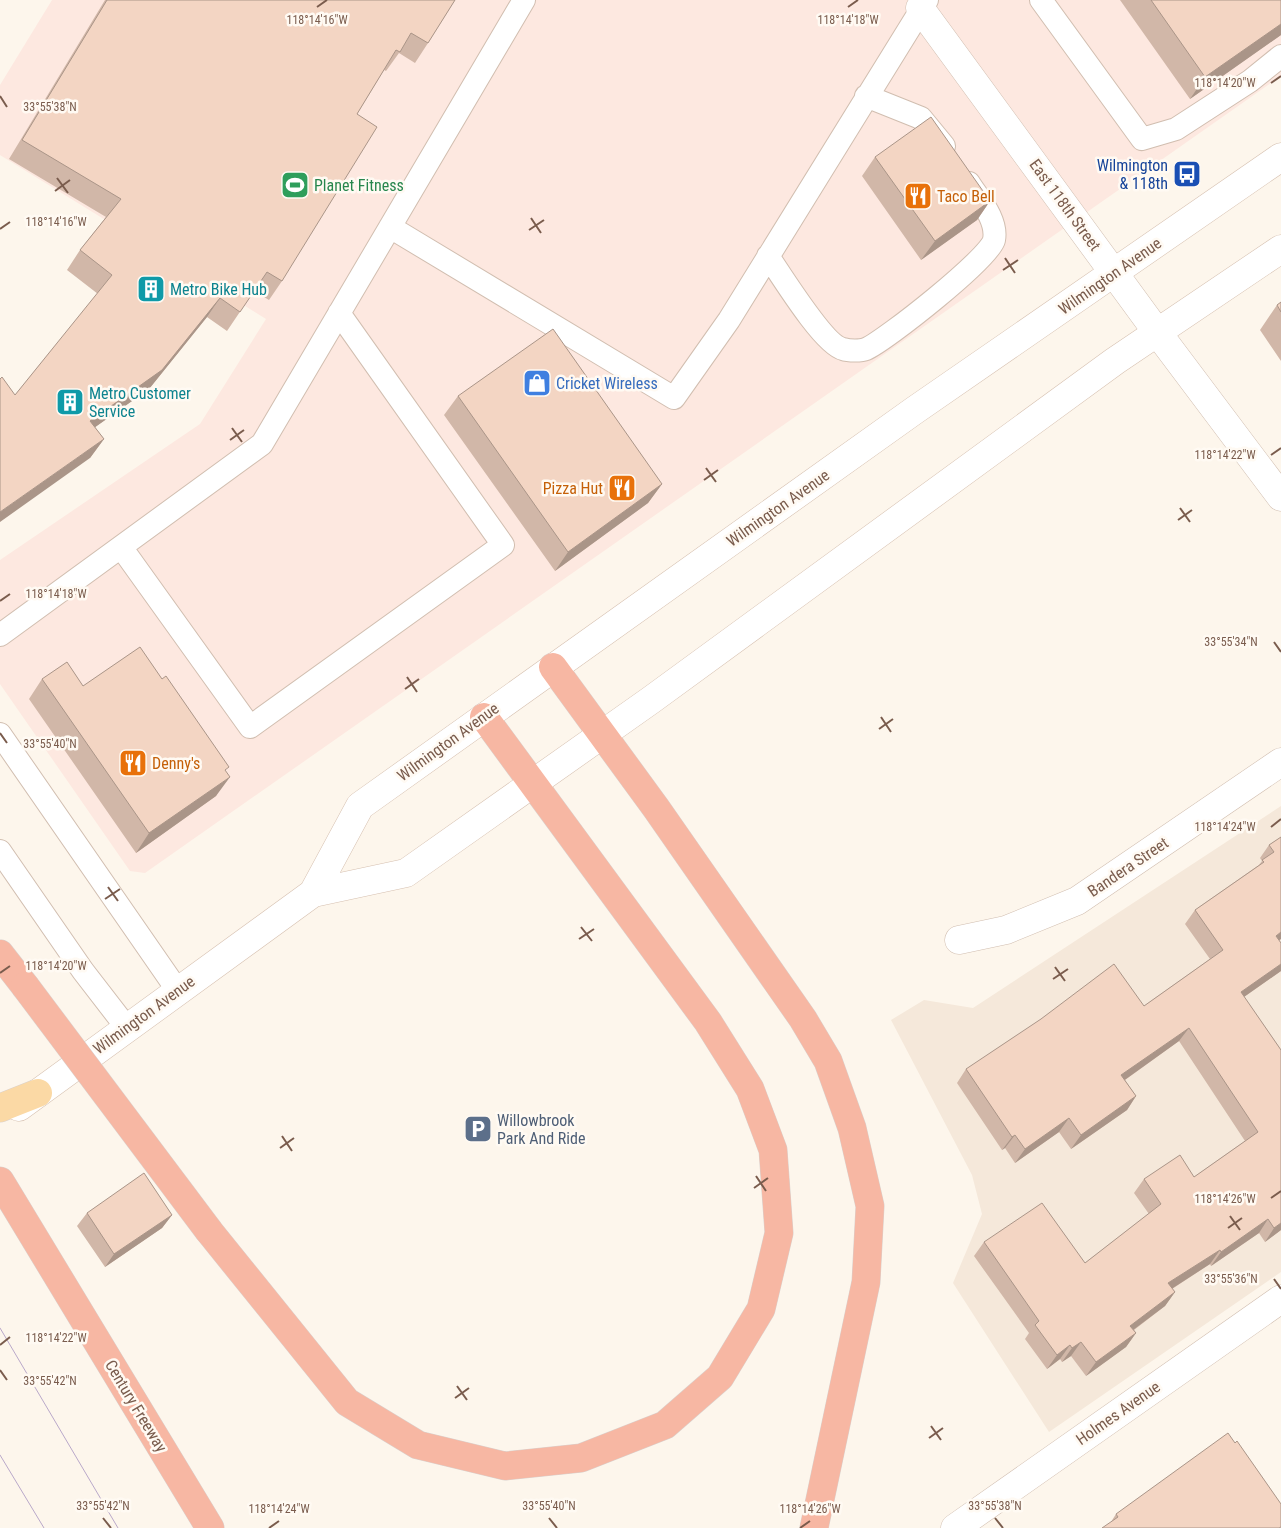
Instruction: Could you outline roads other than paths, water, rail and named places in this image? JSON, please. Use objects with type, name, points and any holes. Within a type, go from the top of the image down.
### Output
[{"type":"highway","points":[[553,667],[760,954],[803,1019],[828,1061],[852,1128],[870,1206],[866,1282],[814,1528]]},
{"type":"highway","points":[[0,954],[209,1231],[347,1402],[418,1445],[505,1466],[581,1458],[665,1425],[720,1377],[761,1309],[779,1233],[772,1150],[750,1089],[708,1022],[484,717]]},
{"type":"highway","name":"Century Freeway","points":[[0,1181],[210,1528]]},
{"type":"main road","name":"East 118th Street","points":[[923,4],[1157,332],[1281,497]]},
{"type":"main road","name":"Wilmington Avenue","points":[[313,893],[360,806],[553,667],[1114,272],[1281,157]]},
{"type":"main road","name":"Wilmington Avenue","points":[[0,1120],[313,893],[406,873],[602,734],[1157,332],[1209,297],[1225,289],[1281,249]]},
{"type":"main road","name":"Bandera Street","points":[[959,940],[1006,930],[1077,901],[1281,762]]},
{"type":"main road","points":[[0,1108],[38,1093]]},
{"type":"main road","name":"Holmes Avenue","points":[[955,1528],[1281,1298]]},
{"type":"lane","points":[[0,635],[262,444],[524,0]]},
{"type":"lane","points":[[1041,0],[1142,139],[1176,129],[1250,80],[1281,56]]},
{"type":"lane","points":[[390,227],[674,398],[728,320],[923,4]]},
{"type":"lane","points":[[768,256],[826,338],[842,349],[864,350],[896,330],[970,269],[994,243],[996,230],[987,211],[938,137],[920,118],[866,96]]},
{"type":"lane","points":[[121,547],[250,727],[503,545],[339,313]]},
{"type":"lane","points":[[0,734],[178,990]]},
{"type":"lane","points":[[0,851],[83,971],[127,1028]]},
{"type":"tram line","points":[[0,1328],[118,1528]]},
{"type":"tram line","points":[[0,1455],[44,1528]]},
{"type":"place","name":"Wilmington & 118th","points":[[1187,174]]},
{"type":"place","name":"Planet Fitness","points":[[295,185]]},
{"type":"place","name":"Taco Bell","points":[[918,196]]},
{"type":"place","name":"Metro Bike Hub","points":[[151,289]]},
{"type":"place","name":"Cricket Wireless","points":[[537,383]]},
{"type":"place","name":"Metro Customer Service","points":[[70,402]]},
{"type":"place","name":"Pizza Hut","points":[[622,488]]},
{"type":"place","name":"Denny's","points":[[133,763]]},
{"type":"place","name":"Willowbrook Park And Ride","points":[[478,1129]]}]
